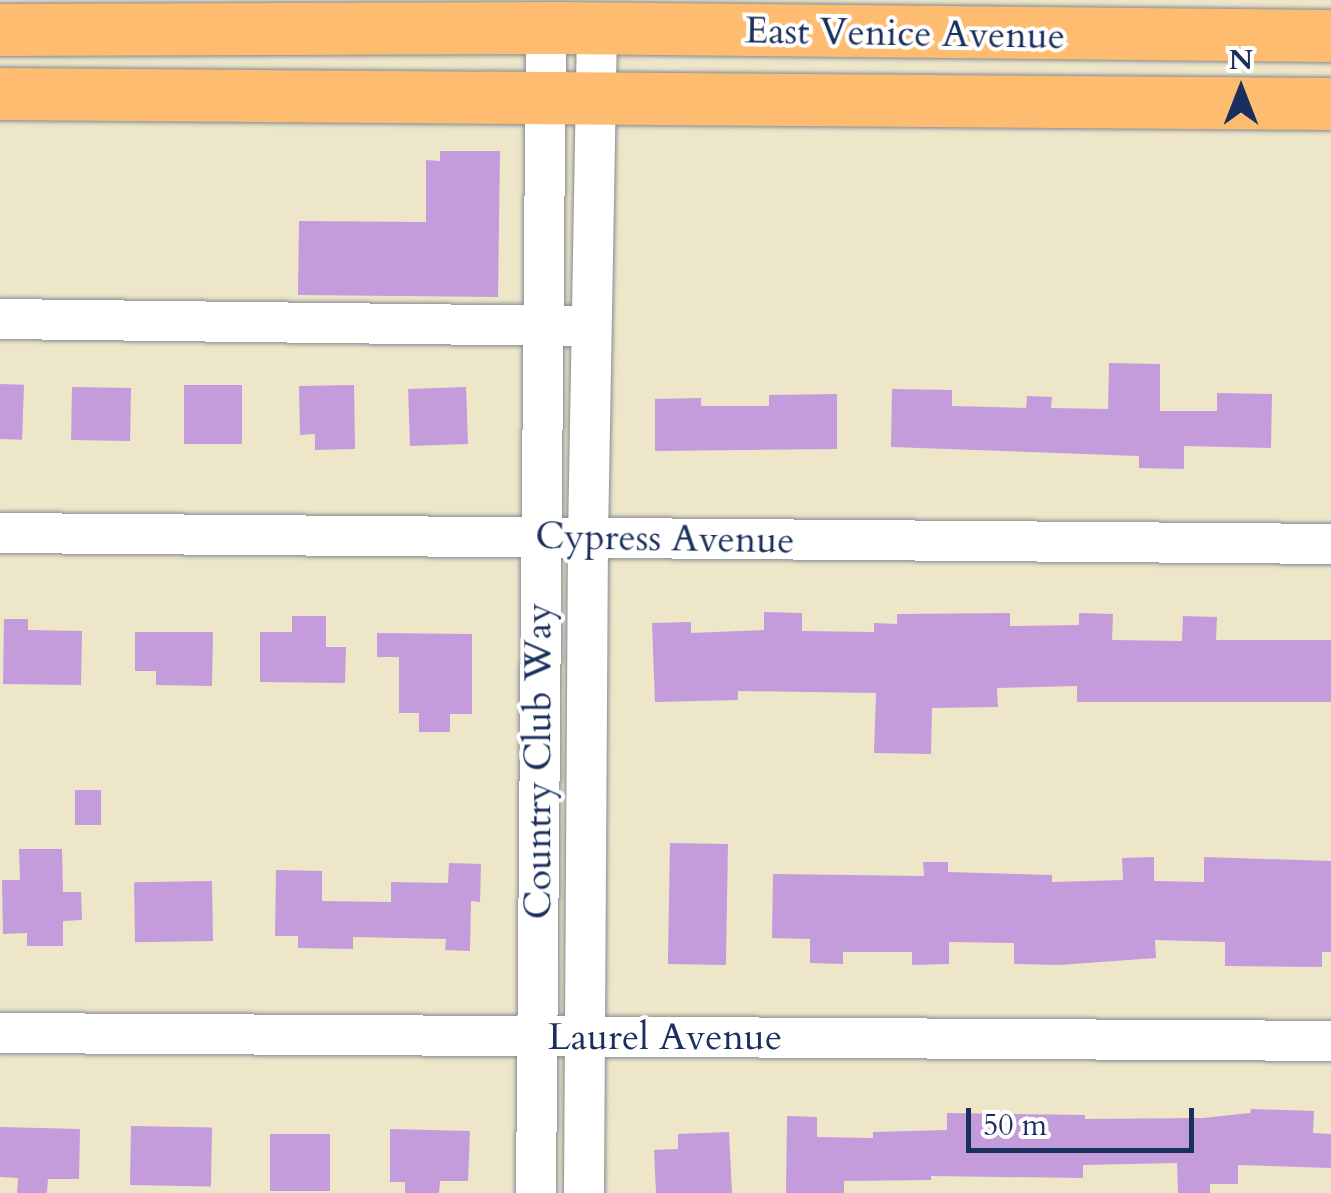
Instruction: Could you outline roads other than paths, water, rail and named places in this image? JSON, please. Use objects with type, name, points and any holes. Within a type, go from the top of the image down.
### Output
[{"type":"main road","name":"East Venice Avenue","points":[[18,20],[571,28],[875,17],[1173,18],[1331,36]]},
{"type":"main road","name":"East Venice Avenue","points":[[0,94],[1331,104]]},
{"type":"street","name":"Country Club Way","points":[[571,28],[571,98],[594,326],[588,539],[584,1193]]},
{"type":"street","name":"Country Club Way","points":[[536,1193],[539,538],[544,325],[571,98]]},
{"type":"street","points":[[0,319],[594,326]]},
{"type":"street","name":"Cypress Avenue","points":[[0,533],[1331,544]]},
{"type":"street","name":"Laurel Avenue","points":[[0,1033],[1331,1041]]}]
